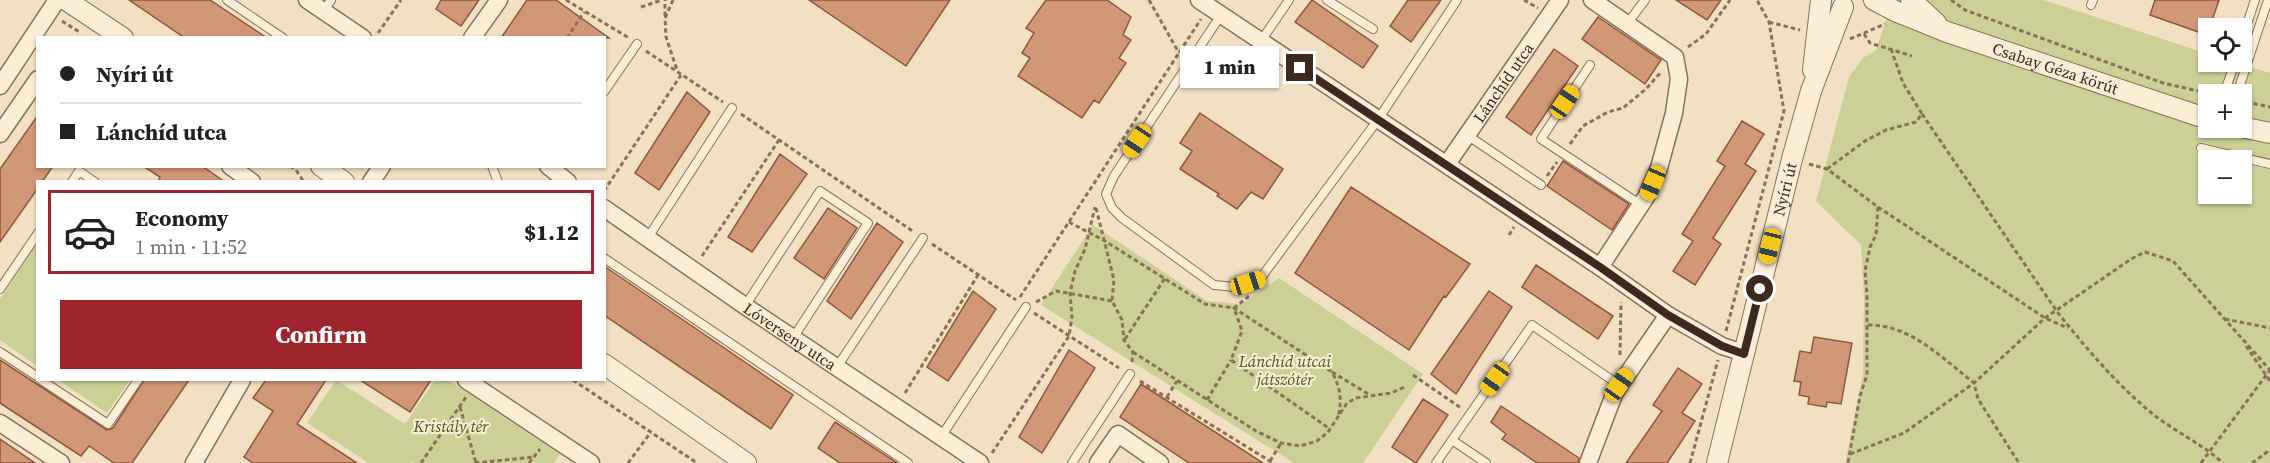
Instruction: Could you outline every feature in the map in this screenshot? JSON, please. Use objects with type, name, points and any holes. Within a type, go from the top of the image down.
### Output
[{"type":"street","points":[[0,86],[57,0]]},
{"type":"street","points":[[66,0],[120,36]]},
{"type":"street","points":[[307,0],[328,6],[361,36]]},
{"type":"street","points":[[473,36],[499,0]]},
{"type":"street","points":[[1199,0],[1377,121],[1447,164],[1668,315],[1722,346],[1744,354]]},
{"type":"street","name":"Lánchíd utca","points":[[1447,164],[1560,0]]},
{"type":"street","points":[[1592,0],[1675,57],[1679,79],[1674,112],[1659,168],[1641,205],[1600,267]]},
{"type":"street","points":[[1821,0],[1843,7],[1867,0]]},
{"type":"street","name":"Nyíri út","points":[[1811,91],[1821,0]]},
{"type":"street","points":[[1874,0],[1947,32]]},
{"type":"street","name":"Csabay Géza körút","points":[[1911,0],[1947,32],[2198,116]]},
{"type":"street","name":"Nyíri út","points":[[1717,463],[1792,159],[1811,91],[1843,7]]},
{"type":"street","points":[[0,134],[36,82]]},
{"type":"street","points":[[2252,129],[2270,133]]},
{"type":"street","points":[[233,168],[249,180]]},
{"type":"street","points":[[324,168],[341,180]]},
{"type":"street","points":[[552,168],[566,180]]},
{"type":"street","name":"Lóverseny utca","points":[[606,209],[941,437],[986,458]]},
{"type":"street","points":[[1588,463],[1615,392],[1668,315]]},
{"type":"street","points":[[606,365],[746,463]]},
{"type":"street","points":[[194,463],[241,381]]},
{"type":"street","points":[[470,382],[591,463]]},
{"type":"street","points":[[0,423],[61,463]]},
{"type":"street","points":[[1098,463],[1118,434],[1160,463]]},
{"type":"lane","points":[[227,0],[280,36]]},
{"type":"lane","points":[[1261,41],[1288,0]]},
{"type":"lane","points":[[1327,0],[1373,29]]},
{"type":"lane","points":[[1221,15],[1114,176],[1106,194],[1112,208],[1122,218],[1214,285],[1236,287],[1260,279],[1377,121],[1457,0]]},
{"type":"lane","points":[[1627,24],[1645,0]]},
{"type":"lane","points":[[2249,18],[2255,0]]},
{"type":"lane","points":[[2239,84],[2268,0]]},
{"type":"lane","points":[[606,89],[637,44]]},
{"type":"lane","points":[[1590,65],[1541,139],[1641,205]]},
{"type":"lane","points":[[647,239],[732,108]]},
{"type":"lane","points":[[1467,135],[1541,185]]},
{"type":"lane","points":[[2201,148],[2270,164]]},
{"type":"lane","points":[[73,180],[79,171],[92,180]]},
{"type":"lane","points":[[745,306],[820,191],[858,216],[868,223],[793,338]]},
{"type":"lane","points":[[0,289],[36,236]]},
{"type":"lane","points":[[837,367],[923,238]]},
{"type":"lane","points":[[606,259],[908,463]]},
{"type":"lane","points":[[941,437],[1026,307]]},
{"type":"lane","points":[[1436,463],[1532,325],[1619,385]]},
{"type":"lane","points":[[0,352],[36,376]]},
{"type":"lane","points":[[1072,463],[1130,374]]},
{"type":"lane","points":[[44,381],[108,424],[137,381]]},
{"type":"lane","points":[[1452,440],[1486,463]]},
{"type":"path","points":[[377,36],[401,0]]},
{"type":"path","points":[[641,7],[664,0],[666,37],[677,72]]},
{"type":"path","points":[[665,18],[673,0]]},
{"type":"path","points":[[1149,0],[1179,53]]},
{"type":"path","points":[[1541,185],[1583,126],[1608,112],[1623,108],[1634,99],[1675,57],[1706,34],[1731,0]]},
{"type":"path","points":[[1690,463],[1784,111],[1768,22],[1757,0]]},
{"type":"path","points":[[1951,0],[1965,10],[2152,79],[2198,91]]},
{"type":"path","points":[[568,36],[584,11]]},
{"type":"path","points":[[1768,22],[1807,32]]},
{"type":"path","points":[[1850,39],[1887,23]]},
{"type":"path","points":[[1864,34],[1870,43],[1912,56]]},
{"type":"path","points":[[1891,49],[1903,83],[1922,114],[2071,329],[2118,382],[2155,416],[2209,451],[2223,463]]},
{"type":"path","points":[[606,188],[682,75]]},
{"type":"path","points":[[2252,103],[2270,107]]},
{"type":"path","points":[[1827,169],[1865,141],[1886,130],[1916,122],[1922,114]]},
{"type":"path","points":[[692,270],[779,140]]},
{"type":"path","points":[[1792,159],[1827,169],[1878,207],[2045,318],[2071,329]]},
{"type":"path","points":[[293,168],[303,180]]},
{"type":"path","points":[[1097,177],[1097,187]]},
{"type":"path","points":[[986,458],[1070,336],[1072,317],[1070,293],[1074,271],[1085,249],[1096,197]]},
{"type":"path","points":[[1095,207],[1114,280],[1112,301],[1122,320],[1124,340],[1132,352],[1256,431],[1281,443],[1300,446],[1317,441],[1330,429],[1347,403],[1356,398],[1391,393],[1405,387]]},
{"type":"path","points":[[1848,463],[1860,396],[1867,375],[1865,271],[1870,247],[1876,235],[1878,207]]},
{"type":"path","points":[[1509,235],[1521,216]]},
{"type":"path","points":[[1069,222],[1105,241],[1205,304],[1234,308],[1372,396]]},
{"type":"path","points":[[1850,454],[1904,433],[1974,383],[2045,318],[2131,259],[2145,252],[2173,261],[2270,370],[2202,463]]},
{"type":"path","points":[[896,407],[978,274]]},
{"type":"path","points":[[1124,340],[1165,278]]},
{"type":"path","points":[[1619,385],[1622,282]]},
{"type":"path","points":[[1026,307],[1056,291],[1112,301]]},
{"type":"path","points":[[1207,399],[1231,360],[1242,331],[1234,308]]},
{"type":"path","points":[[2224,318],[2270,328]]},
{"type":"path","points":[[1867,325],[1884,325],[1915,337],[1974,383],[1978,399],[2019,463]]},
{"type":"path","points":[[2238,334],[2270,381]]},
{"type":"path","points":[[1130,374],[1132,352]]},
{"type":"path","points":[[1231,360],[1330,429]]},
{"type":"path","points":[[1332,372],[1339,385],[1342,400],[1338,418]]},
{"type":"path","points":[[1413,375],[1470,414]]},
{"type":"path","points":[[574,381],[697,463]]},
{"type":"path","points":[[1167,397],[1177,381]]},
{"type":"path","points":[[421,463],[460,407],[470,382]]},
{"type":"path","points":[[460,407],[476,463],[534,457]]},
{"type":"path","points":[[628,463],[651,432]]},
{"type":"path","points":[[1270,461],[1281,443]]},
{"type":"path","points":[[2252,463],[2270,450]]},
{"type":"green space","points":[[1893,0],[2044,0],[2198,51],[2198,72],[2252,72],[2252,68],[2270,73],[2270,463],[1845,463],[1863,375],[1864,295],[1861,245],[1816,201],[1849,77],[1863,58],[1876,50]]},
{"type":"green space","name":"Lánchíd utcai játszótér","points":[[1093,225],[1207,301],[1241,304],[1279,278],[1423,374],[1363,463],[1294,463],[1041,305]]},
{"type":"green space","points":[[36,245],[36,365],[0,340],[0,299]]},
{"type":"green space","points":[[59,381],[129,381],[107,413]]},
{"type":"green space","name":"Kristály tér","points":[[335,381],[405,424],[434,381],[450,381],[560,454],[554,463],[414,463],[412,461],[410,463],[369,463],[307,423]]},
{"type":"building","points":[[129,0],[210,0],[264,36],[182,36]]},
{"type":"building","points":[[441,0],[479,0],[461,26],[436,9]]},
{"type":"building","points":[[527,0],[556,0],[609,38],[606,36],[502,36]]},
{"type":"building","points":[[809,0],[950,0],[906,66]]},
{"type":"building","points":[[1046,0],[1107,0],[1131,17],[1123,35],[1131,40],[1119,58],[1126,63],[1099,103],[1094,100],[1082,118],[1018,76],[1030,58],[1022,53],[1034,33],[1026,28]]},
{"type":"building","points":[[1312,0],[1378,46],[1363,68],[1295,22]]},
{"type":"building","points":[[1408,0],[1441,0],[1411,42],[1390,26]]},
{"type":"building","points":[[1676,0],[1721,0],[1707,20]]},
{"type":"building","points":[[2155,0],[2219,0],[2213,18],[2198,18],[2198,32],[2150,15]]},
{"type":"building","points":[[1598,17],[1661,60],[1645,84],[1582,39]]},
{"type":"building","points":[[1554,49],[1578,66],[1531,135],[1506,117]]},
{"type":"building","points":[[687,92],[710,112],[659,190],[635,173]]},
{"type":"building","points":[[1200,113],[1283,169],[1263,199],[1251,192],[1237,209],[1217,196],[1219,194],[1180,169],[1192,151],[1180,143]]},
{"type":"building","points":[[36,118],[36,168],[52,168],[43,180],[36,180],[36,191],[0,242],[0,169]]},
{"type":"building","points":[[1742,121],[1764,134],[1745,164],[1756,171],[1713,238],[1721,244],[1695,285],[1673,271],[1693,241],[1682,234],[1725,166],[1717,161]]},
{"type":"building","points":[[780,154],[807,174],[752,252],[728,237]]},
{"type":"building","points":[[1563,161],[1629,204],[1612,230],[1547,186]]},
{"type":"building","points":[[146,168],[205,168],[222,180],[159,180],[160,177]]},
{"type":"building","points":[[1351,187],[1470,264],[1446,297],[1444,296],[1409,350],[1295,273]]},
{"type":"building","points":[[828,208],[857,228],[824,279],[794,258]]},
{"type":"building","points":[[877,223],[903,242],[851,319],[827,301]]},
{"type":"building","points":[[1536,265],[1613,316],[1598,339],[1522,287]]},
{"type":"building","points":[[606,267],[793,395],[771,429],[606,316]]},
{"type":"building","points":[[973,291],[996,309],[948,381],[927,367]]},
{"type":"building","points":[[1489,291],[1512,307],[1456,394],[1431,374]]},
{"type":"building","points":[[1814,337],[1852,343],[1841,404],[1827,402],[1826,407],[1808,404],[1809,397],[1799,395],[1801,382],[1794,381],[1800,351],[1811,353]]},
{"type":"building","points":[[1069,350],[1095,368],[1042,453],[1019,437]]},
{"type":"building","points":[[0,360],[107,430],[113,428],[143,381],[188,381],[132,463],[114,463],[89,446],[81,456],[0,403]]},
{"type":"building","points":[[1678,368],[1702,384],[1682,413],[1695,421],[1667,463],[1626,463],[1662,411],[1653,405]]},
{"type":"building","points":[[265,381],[325,381],[297,424],[357,463],[253,463],[244,457],[273,411],[253,398]]},
{"type":"building","points":[[362,381],[430,381],[410,412]]},
{"type":"building","points":[[1141,384],[1263,463],[1189,463],[1120,417]]},
{"type":"building","points":[[1423,399],[1448,415],[1416,463],[1392,447]]},
{"type":"building","points":[[1501,406],[1579,458],[1578,463],[1537,463],[1502,439],[1506,434],[1491,422]]},
{"type":"building","points":[[835,422],[897,463],[840,463],[818,448]]},
{"type":"building","points":[[0,439],[35,463],[0,463]]},
{"type":"route","points":[[1300,68],[1377,121],[1447,164],[1668,315],[1722,346],[1744,354],[1760,289]]}]
